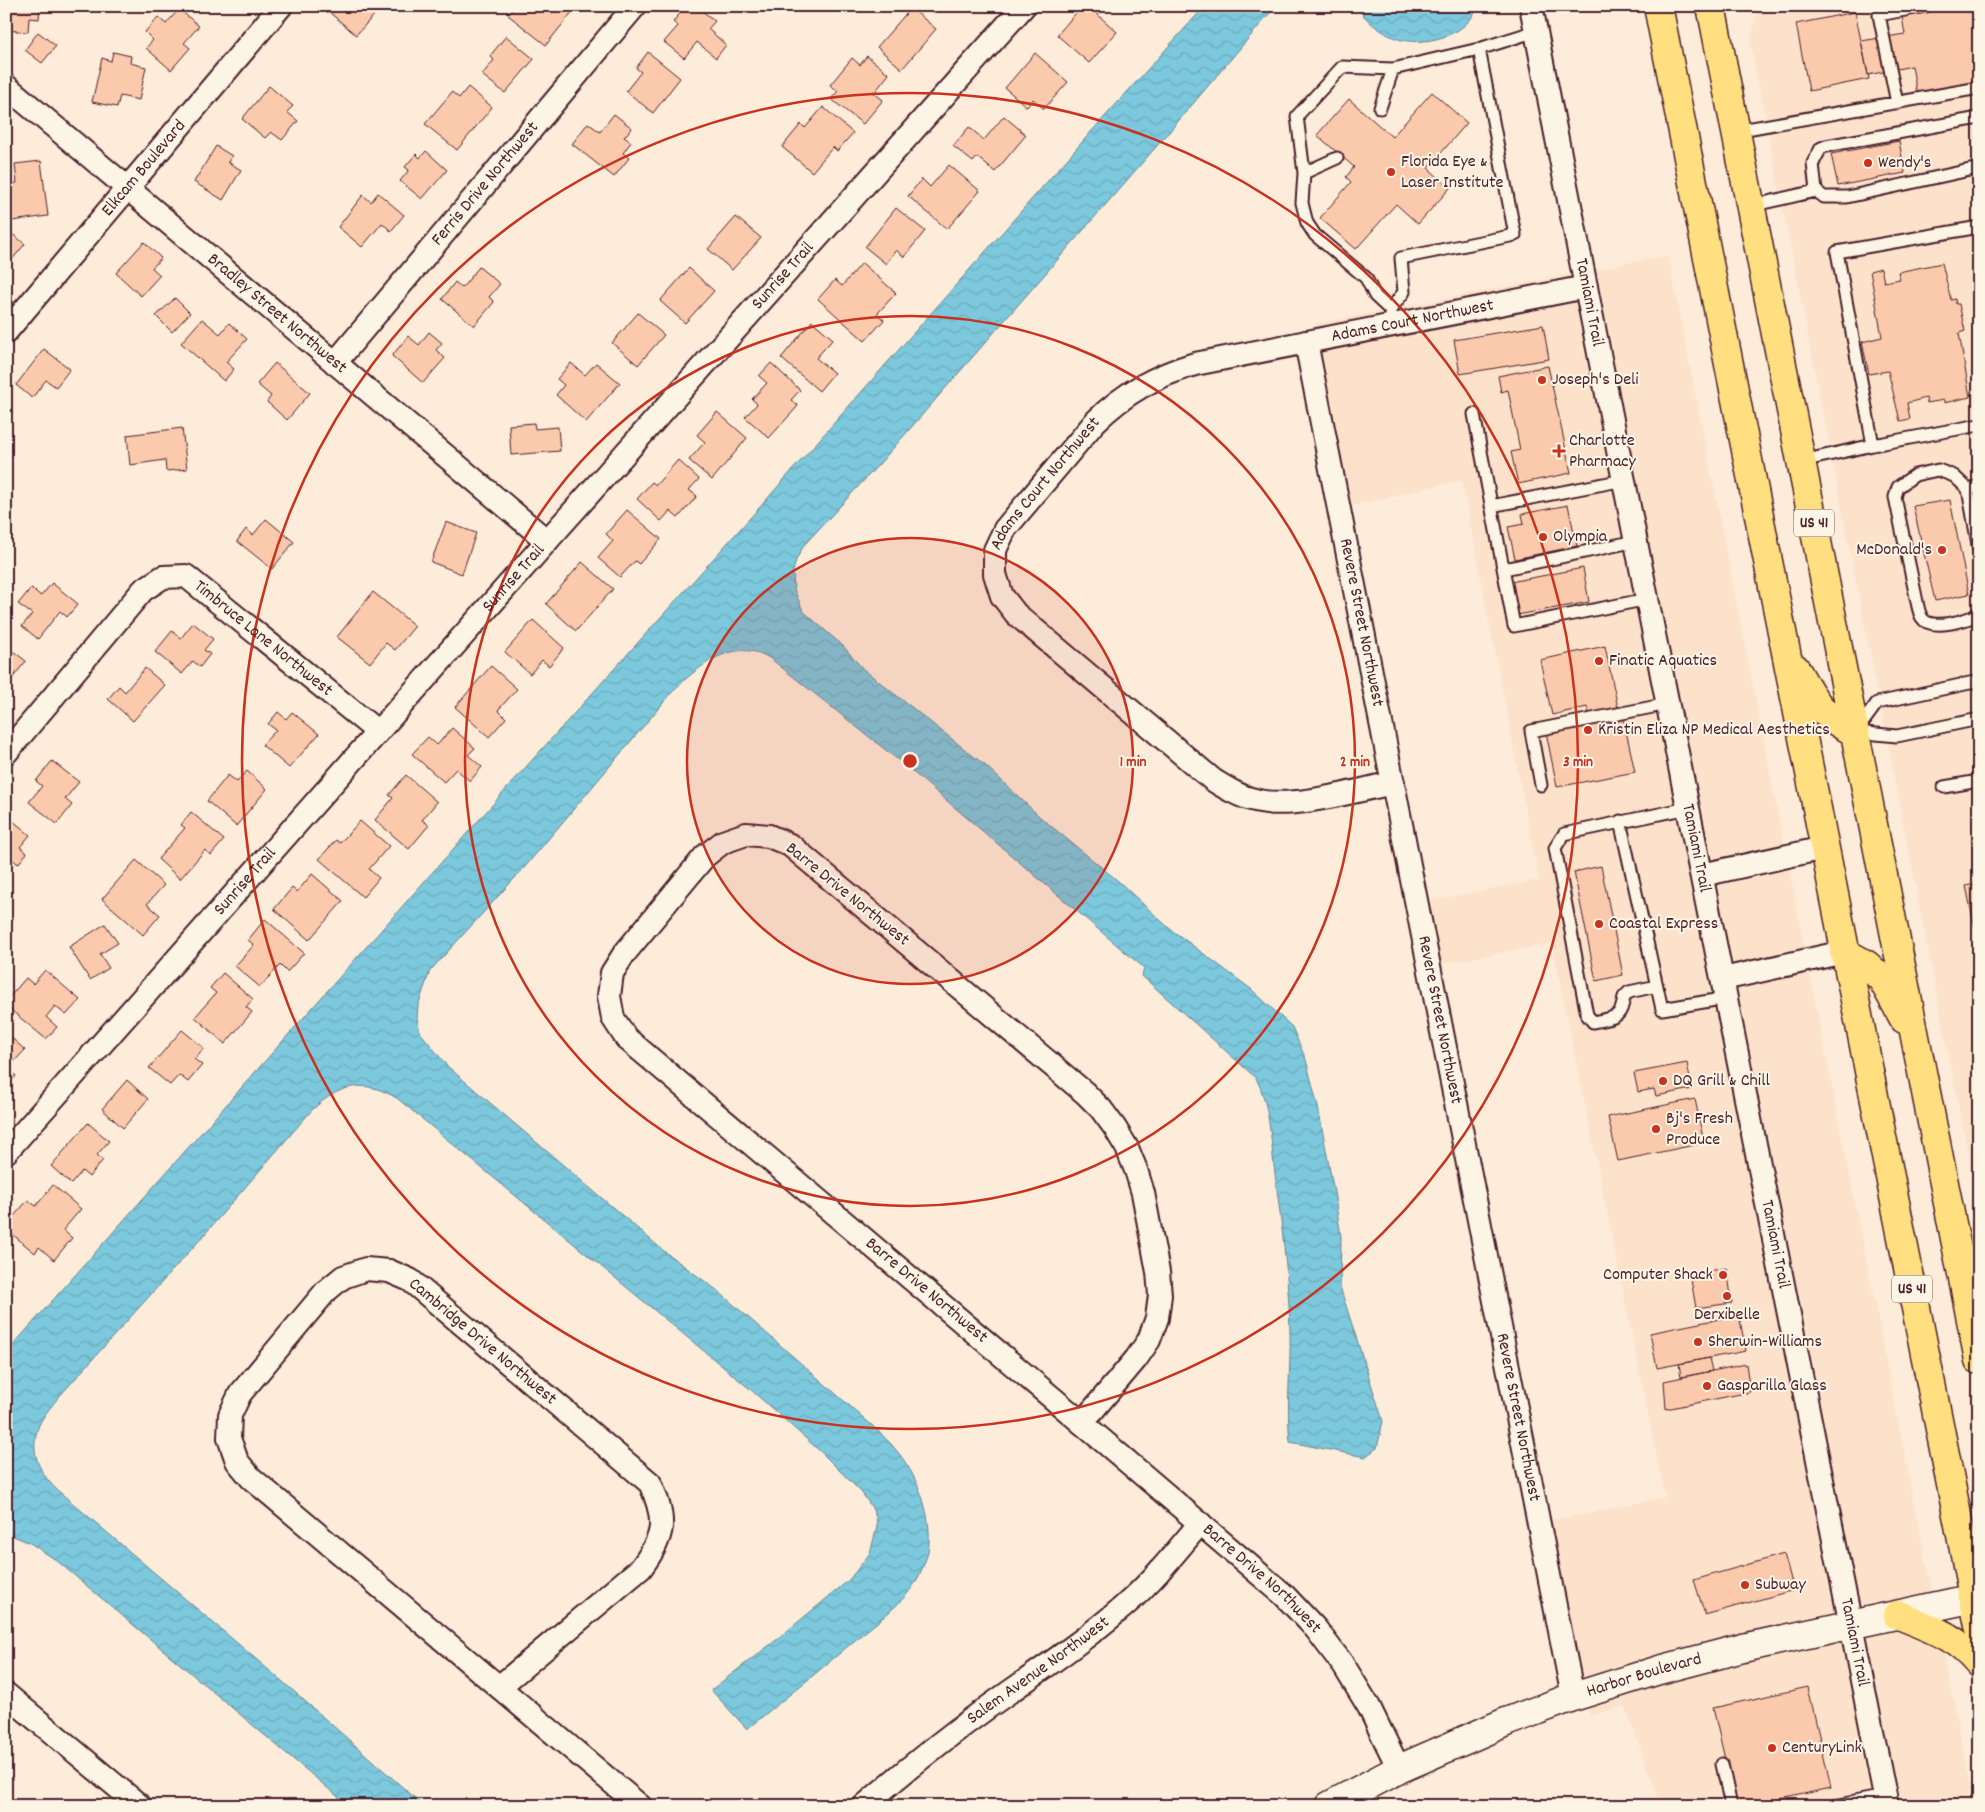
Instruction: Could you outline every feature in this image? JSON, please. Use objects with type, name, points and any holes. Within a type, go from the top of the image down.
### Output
[{"type":"main road","name":"US 41","points":[[1658,6],[1844,952],[1976,1598],[1979,1626]]},
{"type":"main road","name":"US 41","points":[[1710,6],[1916,1040],[1974,1319],[1979,1360]]},
{"type":"main road","points":[[1784,650],[1817,706],[1836,724],[1855,732]]},
{"type":"main road","points":[[1844,952],[1867,965],[1882,979],[1916,1040]]},
{"type":"main road","points":[[1898,1615],[1949,1636],[1969,1652],[1979,1664]]},
{"type":"street","name":"Elkcam Boulevard","points":[[6,332],[281,6]]},
{"type":"street","name":"Ferris Drive Northwest","points":[[335,363],[635,6]]},
{"type":"street","name":"Sunrise Trail","points":[[6,1152],[1024,6]]},
{"type":"street","name":"Tamiami Trail","points":[[1534,7],[1536,31],[1688,808],[1886,1801]]},
{"type":"street","name":"Bradley Street Northwest","points":[[6,86],[547,541]]},
{"type":"street","name":"Adams Court Northwest","points":[[1393,783],[1301,802],[1278,804],[1255,800],[1233,792],[1213,780],[1016,614],[1002,596],[995,574],[996,550],[1005,529],[1095,422],[1130,392],[1151,380],[1194,364],[1306,342],[1392,317],[1586,287]]},
{"type":"street","name":"Revere Street Northwest","points":[[1306,342],[1573,1697]]},
{"type":"street","name":"Timbruce Lane Northwest","points":[[6,753],[143,590],[162,577],[186,576],[378,732]]},
{"type":"street","name":"Barre Drive Northwest","points":[[1082,1423],[1136,1359],[1149,1340],[1157,1318],[1160,1295],[1158,1272],[1142,1193],[1130,1156],[1115,1128],[1101,1109],[1084,1093],[790,845],[769,836],[746,834],[723,842],[706,856],[624,954],[612,974],[609,996],[613,1018],[626,1038],[1284,1596],[1331,1647],[1369,1707],[1399,1770]]},
{"type":"street","points":[[1702,875],[1824,848]]},
{"type":"street","points":[[1725,988],[1844,952]]},
{"type":"street","name":"Cambridge Drive Northwest","points":[[498,1687],[641,1568],[655,1550],[661,1528],[660,1504],[650,1483],[410,1280],[389,1271],[366,1269],[343,1277],[326,1291],[240,1394],[230,1415],[229,1438],[237,1461],[252,1478],[498,1687],[640,1806]]},
{"type":"street","name":"Salem Avenue Northwest","points":[[864,1806],[900,1775],[978,1714],[1089,1636],[1118,1612],[1158,1573],[1200,1523]]},
{"type":"street","name":"Harbor Boulevard","points":[[1329,1806],[1399,1770],[1506,1722],[1573,1697],[1659,1670],[1743,1648],[1976,1598]]},
{"type":"street","points":[[6,1694],[140,1806]]},
{"type":"lane","points":[[1897,104],[1880,15],[1901,9],[1926,6]]},
{"type":"lane","points":[[1479,49],[1515,235],[1401,258],[1404,292],[1392,317],[1375,296],[1366,278],[1316,235],[1308,223],[1302,203],[1304,173],[1297,116],[1342,67],[1393,69],[1479,49],[1536,31]]},
{"type":"lane","points":[[1380,108],[1393,69]]},
{"type":"lane","points":[[1735,131],[1897,104],[1979,88]]},
{"type":"lane","points":[[1979,118],[1821,148],[1813,162],[1816,191],[1824,197],[1848,197],[1979,168]]},
{"type":"lane","points":[[1304,173],[1337,158]]},
{"type":"lane","points":[[1750,206],[1816,191]]},
{"type":"lane","points":[[1873,445],[1837,252],[1979,227]]},
{"type":"lane","points":[[1474,414],[1514,626],[1648,599]]},
{"type":"lane","points":[[1801,461],[1979,425]]},
{"type":"lane","points":[[1979,550],[1973,487],[1954,476],[1938,470],[1915,475],[1898,487],[1895,497],[1922,619],[1932,625],[1953,623],[1979,613]]},
{"type":"lane","points":[[1492,506],[1624,480]]},
{"type":"lane","points":[[1504,569],[1636,541]]},
{"type":"lane","points":[[1855,732],[1877,703],[1979,681]]},
{"type":"lane","points":[[1542,785],[1531,731],[1668,704]]},
{"type":"lane","points":[[1855,732],[1897,736],[1979,719]]},
{"type":"lane","points":[[1944,788],[1979,781]]},
{"type":"lane","points":[[1657,986],[1629,992],[1624,997],[1622,1010],[1616,1017],[1593,1022],[1587,1016],[1555,848],[1564,834],[1688,808]]},
{"type":"lane","points":[[1620,821],[1662,1010],[1725,988]]},
{"type":"lane","points":[[1722,1764],[1732,1806]]},
{"type":"lane","points":[[1833,1806],[1886,1801]]},
{"type":"shaded area","points":[[1761,6],[1979,6],[1979,1210],[1751,45],[1755,19]]},
{"type":"shaded area","points":[[1668,255],[1974,1806],[1723,1806],[1721,1797],[1685,1806],[1661,1806],[1625,1706],[1590,1716],[1550,1521],[1665,1497],[1552,943],[1440,964],[1429,901],[1539,880],[1462,480],[1350,506],[1315,324]]},
{"type":"water","points":[[1205,6],[1276,6],[1169,132],[881,462],[804,545],[796,560],[793,572],[794,589],[803,611],[843,646],[863,669],[986,766],[1040,817],[1117,880],[1169,928],[1251,989],[1292,1027],[1306,1060],[1318,1107],[1334,1192],[1341,1236],[1340,1287],[1383,1421],[1377,1448],[1365,1457],[1290,1442],[1288,1415],[1290,1333],[1286,1270],[1269,1121],[1264,1098],[1256,1078],[1142,976],[1144,968],[907,767],[771,659],[758,653],[744,651],[731,652],[719,656],[695,671],[674,690],[524,868],[430,971],[418,1006],[417,1018],[420,1032],[447,1066],[665,1252],[718,1291],[889,1441],[910,1470],[925,1505],[928,1518],[929,1547],[925,1560],[918,1578],[897,1605],[747,1729],[711,1690],[775,1641],[849,1580],[870,1553],[877,1527],[876,1517],[871,1506],[862,1493],[822,1453],[750,1389],[398,1099],[386,1092],[364,1086],[353,1087],[333,1094],[312,1110],[197,1243],[57,1399],[39,1425],[36,1434],[35,1451],[44,1475],[56,1489],[290,1688],[424,1806],[349,1806],[56,1560],[30,1543],[6,1533],[6,1353]]},
{"type":"water","points":[[1357,6],[1477,6],[1473,16],[1455,32],[1431,40],[1406,41],[1395,38],[1373,25]]},
{"type":"building","points":[[7,6],[40,6],[39,19],[29,18],[28,32],[6,30]]},
{"type":"building","points":[[334,6],[373,6],[371,9],[376,13],[356,35],[329,12]]},
{"type":"building","points":[[515,6],[577,6],[546,45],[508,15]]},
{"type":"building","points":[[686,6],[696,6],[715,21],[708,29],[726,45],[716,58],[697,42],[684,58],[664,42],[678,26],[673,22]]},
{"type":"building","points":[[1082,6],[1088,6],[1117,32],[1089,63],[1057,35]]},
{"type":"building","points":[[1976,6],[1979,22],[1979,81],[1917,94],[1912,66],[1868,75],[1861,41],[1905,34],[1900,7]]},
{"type":"building","points":[[911,8],[936,29],[902,69],[877,47]]},
{"type":"building","points":[[179,9],[199,26],[184,43],[190,48],[171,70],[146,48],[153,40],[145,32],[158,17],[166,24]]},
{"type":"building","points":[[1855,12],[1869,79],[1809,91],[1796,24]]},
{"type":"building","points":[[38,32],[56,46],[42,63],[25,50]]},
{"type":"building","points":[[506,36],[534,59],[505,93],[482,75],[494,60],[490,56]]},
{"type":"building","points":[[113,52],[131,56],[130,63],[146,67],[139,100],[120,96],[117,107],[92,102],[102,58],[111,61]]},
{"type":"building","points":[[648,52],[680,78],[653,113],[626,91],[641,72],[636,68]]},
{"type":"building","points":[[1035,53],[1068,82],[1044,109],[1033,99],[1027,107],[1005,88]]},
{"type":"building","points":[[867,56],[889,74],[874,93],[883,100],[863,124],[831,99],[838,91],[830,85],[852,58],[860,65]]},
{"type":"building","points":[[269,86],[293,106],[287,112],[298,121],[282,140],[271,132],[265,138],[242,119]]},
{"type":"building","points":[[468,87],[492,107],[457,150],[425,124],[452,92],[459,98]]},
{"type":"building","name":"Florida Eye & Laser Institute","points":[[1432,92],[1467,123],[1428,168],[1450,188],[1418,224],[1396,204],[1356,249],[1320,218],[1351,182],[1346,177],[1354,167],[1317,135],[1349,99],[1392,137]]},
{"type":"building","points":[[823,107],[853,133],[837,151],[833,147],[812,172],[782,147],[801,124],[805,128]]},
{"type":"building","points":[[614,114],[632,128],[624,137],[631,142],[623,153],[629,158],[614,177],[572,144],[588,123],[600,132]]},
{"type":"building","points":[[1004,116],[1026,135],[995,172],[977,157],[973,162],[953,146],[969,127],[984,140]]},
{"type":"building","name":"Wendy's","points":[[1899,141],[1905,173],[1838,186],[1831,154]]},
{"type":"building","points":[[216,146],[232,156],[228,162],[241,170],[223,200],[194,182]]},
{"type":"building","points":[[426,151],[447,170],[422,199],[400,181],[409,170],[405,167],[416,154],[420,158]]},
{"type":"building","points":[[41,161],[48,216],[12,221],[8,184],[17,183],[15,164]]},
{"type":"building","points":[[949,165],[980,191],[947,229],[908,196],[922,179],[930,187]]},
{"type":"building","points":[[378,193],[404,215],[391,231],[382,223],[362,247],[338,227],[363,195],[371,202]]},
{"type":"building","points":[[896,208],[925,231],[904,257],[896,250],[886,264],[865,247]]},
{"type":"building","points":[[736,217],[761,238],[732,270],[708,249]]},
{"type":"building","points":[[6,229],[25,244],[10,262],[6,259]]},
{"type":"building","points":[[144,242],[161,258],[152,268],[160,275],[141,296],[116,273]]},
{"type":"building","points":[[862,263],[896,293],[877,314],[884,320],[865,341],[818,299],[835,280],[842,286]]},
{"type":"building","points":[[1942,263],[1951,300],[1955,299],[1956,304],[1959,304],[1965,331],[1959,333],[1970,397],[1944,403],[1944,400],[1927,403],[1926,398],[1907,403],[1910,419],[1900,421],[1888,371],[1869,374],[1862,342],[1882,337],[1870,271],[1881,268],[1884,282],[1900,279],[1898,272]]},
{"type":"building","points":[[479,267],[500,284],[489,297],[494,302],[474,326],[442,299],[455,282],[462,288]]},
{"type":"building","points":[[689,268],[714,291],[685,323],[660,301]]},
{"type":"building","points":[[175,298],[190,313],[172,332],[156,316]]},
{"type":"building","points":[[638,313],[664,335],[638,365],[612,343]]},
{"type":"building","points":[[202,319],[220,334],[229,323],[247,339],[226,362],[234,369],[224,381],[181,343]]},
{"type":"building","points":[[812,321],[833,339],[816,358],[834,373],[819,391],[781,358]]},
{"type":"building","points":[[1543,325],[1549,359],[1460,374],[1454,340]]},
{"type":"building","points":[[429,332],[442,343],[436,350],[445,358],[423,383],[392,356],[408,336],[419,345]]},
{"type":"building","points":[[44,349],[70,369],[56,387],[46,380],[32,398],[16,385]]},
{"type":"building","points":[[275,363],[310,393],[287,420],[267,402],[271,396],[257,384]]},
{"type":"building","points":[[571,363],[585,375],[596,363],[620,383],[586,422],[556,395],[564,385],[557,379]]},
{"type":"building","points":[[771,363],[800,390],[791,400],[798,406],[769,438],[745,417],[757,404],[752,399],[767,383],[759,376]]},
{"type":"building","points":[[1548,366],[1571,473],[1518,484],[1511,452],[1520,450],[1508,390],[1501,392],[1498,376]]},
{"type":"building","points":[[717,412],[747,438],[712,480],[689,460],[705,442],[697,435]]},
{"type":"building","points":[[534,423],[535,429],[558,427],[560,451],[511,455],[509,425]]},
{"type":"building","points":[[182,428],[187,469],[166,471],[165,460],[130,465],[127,435]]},
{"type":"building","points":[[678,460],[699,479],[689,490],[697,496],[678,518],[670,511],[661,521],[637,499],[652,482],[656,485]]},
{"type":"building","name":"McDonald's","points":[[1950,500],[1969,594],[1935,601],[1913,506]]},
{"type":"building","name":"Olympia","points":[[1568,505],[1577,546],[1515,559],[1508,527],[1524,524],[1522,514]]},
{"type":"building","points":[[627,510],[661,539],[639,564],[635,561],[620,577],[598,558],[613,541],[606,534]]},
{"type":"building","points":[[266,519],[294,542],[272,569],[237,541],[246,529],[253,535]]},
{"type":"building","points":[[446,522],[476,533],[462,574],[431,562]]},
{"type":"building","points":[[582,562],[613,589],[576,631],[546,604]]},
{"type":"building","points":[[1583,568],[1589,602],[1517,615],[1510,582]]},
{"type":"building","points":[[52,583],[78,604],[67,617],[60,611],[38,639],[22,626],[32,614],[18,604],[31,588],[41,596]]},
{"type":"building","points":[[373,592],[415,626],[395,650],[386,643],[370,663],[337,637]]},
{"type":"building","points":[[533,620],[564,648],[549,666],[542,660],[530,674],[505,652]]},
{"type":"building","points":[[193,623],[213,639],[204,650],[210,654],[200,667],[193,661],[182,674],[155,652],[172,631],[181,638]]},
{"type":"building","points":[[6,646],[26,661],[6,686]]},
{"type":"building","points":[[1605,646],[1618,708],[1589,714],[1587,707],[1552,715],[1540,660]]},
{"type":"building","points":[[491,666],[517,689],[498,710],[506,718],[489,737],[455,707]]},
{"type":"building","points":[[145,668],[165,685],[133,721],[108,699],[119,686],[125,692]]},
{"type":"building","points":[[278,712],[286,719],[292,712],[319,734],[289,768],[262,745],[276,730],[268,724]]},
{"type":"building","points":[[1623,717],[1635,772],[1557,787],[1546,732]]},
{"type":"building","points":[[452,728],[475,748],[468,755],[482,767],[470,781],[456,769],[444,782],[412,754],[428,737],[437,745]]},
{"type":"building","points":[[52,761],[79,782],[65,799],[72,805],[57,824],[29,802],[42,786],[36,781]]},
{"type":"building","points":[[247,771],[267,789],[236,826],[207,801],[228,775],[237,782]]},
{"type":"building","points":[[406,775],[437,802],[422,820],[429,825],[409,849],[375,820],[393,798],[389,795]]},
{"type":"building","points":[[191,812],[224,840],[211,855],[205,850],[180,879],[158,859],[185,828],[181,825]]},
{"type":"building","points":[[6,815],[30,835],[20,847],[27,853],[18,864],[11,858],[6,863]]},
{"type":"building","points":[[360,821],[389,846],[369,869],[379,878],[363,897],[319,859],[336,840],[340,843]]},
{"type":"building","points":[[136,860],[164,885],[147,904],[160,915],[143,935],[102,899]]},
{"type":"building","name":"Coastal Express","points":[[1601,866],[1623,975],[1596,981],[1574,872]]},
{"type":"building","points":[[312,874],[343,901],[309,940],[274,909],[292,888],[297,892]]},
{"type":"building","points":[[1979,883],[1979,948],[1966,886]]},
{"type":"building","points":[[265,919],[304,953],[287,972],[280,965],[260,987],[235,966],[254,945],[248,940]]},
{"type":"building","points":[[105,924],[118,943],[100,954],[109,968],[90,980],[69,947]]},
{"type":"building","points":[[45,970],[80,1000],[66,1015],[55,1006],[46,1017],[57,1027],[46,1039],[6,1006],[6,1001],[26,978],[33,984]]},
{"type":"building","points":[[223,973],[253,999],[246,1007],[252,1012],[225,1044],[195,1017],[216,993],[210,988]]},
{"type":"building","points":[[182,1030],[204,1048],[194,1059],[202,1065],[188,1082],[179,1075],[170,1085],[149,1068]]},
{"type":"building","points":[[6,1033],[25,1050],[8,1068],[16,1076],[6,1087]]},
{"type":"building","name":"DQ Grill & Chill","points":[[1687,1063],[1692,1089],[1656,1096],[1654,1089],[1638,1092],[1634,1073]]},
{"type":"building","points":[[127,1080],[148,1099],[123,1128],[102,1109]]},
{"type":"building","points":[[1695,1099],[1704,1143],[1618,1161],[1608,1117]]},
{"type":"building","points":[[88,1123],[109,1141],[97,1155],[103,1160],[89,1177],[82,1171],[71,1184],[51,1166]]},
{"type":"building","points":[[53,1185],[81,1209],[63,1230],[72,1238],[54,1260],[39,1247],[35,1253],[6,1229],[6,1225],[28,1200],[36,1206]]},
{"type":"building","points":[[1727,1268],[1732,1303],[1696,1308],[1690,1274]]},
{"type":"building","name":"Sherwin-Williams","points":[[1739,1315],[1746,1351],[1657,1368],[1650,1333]]},
{"type":"building","points":[[1709,1358],[1712,1371],[1681,1377],[1679,1364]]},
{"type":"building","name":"Gasparilla Glass","points":[[1746,1364],[1750,1392],[1666,1409],[1664,1381]]},
{"type":"building","name":"Subway","points":[[1784,1554],[1794,1590],[1705,1615],[1694,1580]]},
{"type":"building","name":"CenturyLink","points":[[1808,1687],[1831,1788],[1749,1806],[1736,1806],[1713,1708]]},
{"type":"place","name":"Wendy's","points":[[1868,163]]},
{"type":"place","name":"Florida Eye & Laser Institute","points":[[1391,172]]},
{"type":"place","name":"Joseph's Deli","points":[[1542,380]]},
{"type":"place","name":"Charlotte Pharmacy","points":[[1559,451]]},
{"type":"place","name":"Olympia","points":[[1543,537]]},
{"type":"place","name":"McDonald's","points":[[1942,550]]},
{"type":"place","name":"Finatic Aquatics","points":[[1599,661]]},
{"type":"place","name":"Kristin Eliza NP Medical Aesthetics","points":[[1588,730]]},
{"type":"place","name":"Coastal Express","points":[[1599,924]]},
{"type":"place","name":"DQ Grill & Chill","points":[[1663,1081]]},
{"type":"place","name":"Bj's Fresh Produce","points":[[1656,1129]]},
{"type":"place","name":"Computer Shack","points":[[1723,1275]]},
{"type":"place","name":"Derxibelle","points":[[1727,1296]]},
{"type":"place","name":"Sherwin-Williams","points":[[1698,1342]]},
{"type":"place","name":"Gasparilla Glass","points":[[1707,1386]]},
{"type":"place","name":"Subway","points":[[1745,1585]]},
{"type":"place","name":"CenturyLink","points":[[1772,1748]]}]
